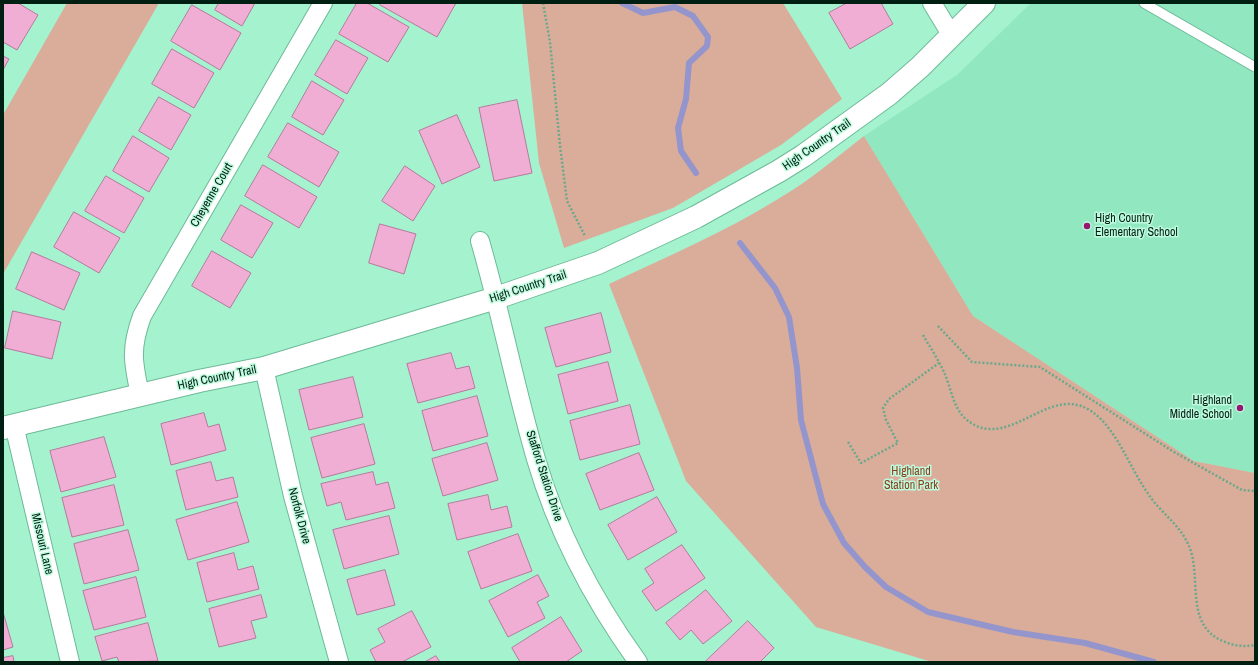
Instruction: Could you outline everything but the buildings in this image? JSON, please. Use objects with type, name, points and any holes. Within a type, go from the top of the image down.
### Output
[{"type":"street","name":"Cheyenne Court","points":[[140,395],[132,358],[134,336],[142,316],[323,3]]},
{"type":"street","points":[[932,3],[952,36]]},
{"type":"street","name":"High Country Trail","points":[[8,427],[140,395],[264,368],[496,298],[604,260],[696,217],[779,171],[889,94],[952,36],[984,3]]},
{"type":"street","name":"Stafford Station Drive","points":[[480,241],[496,298],[536,459],[560,528],[618,634],[638,662]]},
{"type":"street","name":"Norfolk Drive","points":[[264,368],[293,496],[338,662]]},
{"type":"street","name":"Missouri Lane","points":[[8,427],[70,662]]},
{"type":"lane","points":[[1144,3],[1255,67]]},
{"type":"path","points":[[543,3],[550,42],[567,200],[585,236]]},
{"type":"path","points":[[938,326],[972,362],[1040,367],[1174,452],[1242,490],[1255,491]]},
{"type":"path","points":[[923,335],[939,363],[958,411],[966,420],[975,426],[988,429],[1008,428],[1042,410],[1066,404],[1077,405],[1088,409],[1095,415],[1110,430],[1150,496],[1176,524],[1190,546],[1199,614],[1211,634],[1230,644],[1241,646],[1255,644]]},
{"type":"path","points":[[848,442],[861,463],[898,443],[886,420],[883,408],[889,399],[939,363]]},
{"type":"shaded area","name":"High Country Elementary School","points":[[1031,3],[1255,3],[1255,473],[1194,461],[973,316],[864,136],[957,75]]},
{"type":"green space","points":[[67,3],[159,3],[3,274],[3,115]]},
{"type":"green space","points":[[522,3],[783,3],[842,99],[781,145],[673,208],[564,248],[539,163]]},
{"type":"green space","name":"Highland Station Park","points":[[864,136],[973,316],[1194,461],[1255,473],[1255,662],[932,662],[816,627],[686,481],[609,284],[695,244],[758,211],[801,185]]},
{"type":"waterway","points":[[622,3],[643,13],[675,7],[693,16],[708,37],[707,46],[689,63],[686,99],[678,128],[681,151],[696,173]]},
{"type":"waterway","points":[[740,243],[775,288],[789,317],[797,368],[801,420],[823,504],[844,543],[865,567],[886,587],[928,612],[1013,632],[1085,643],[1154,662]]},
{"type":"place","name":"High Country Elementary School","points":[[1087,226]]},
{"type":"place","name":"Highland Middle School","points":[[1240,408]]}]
